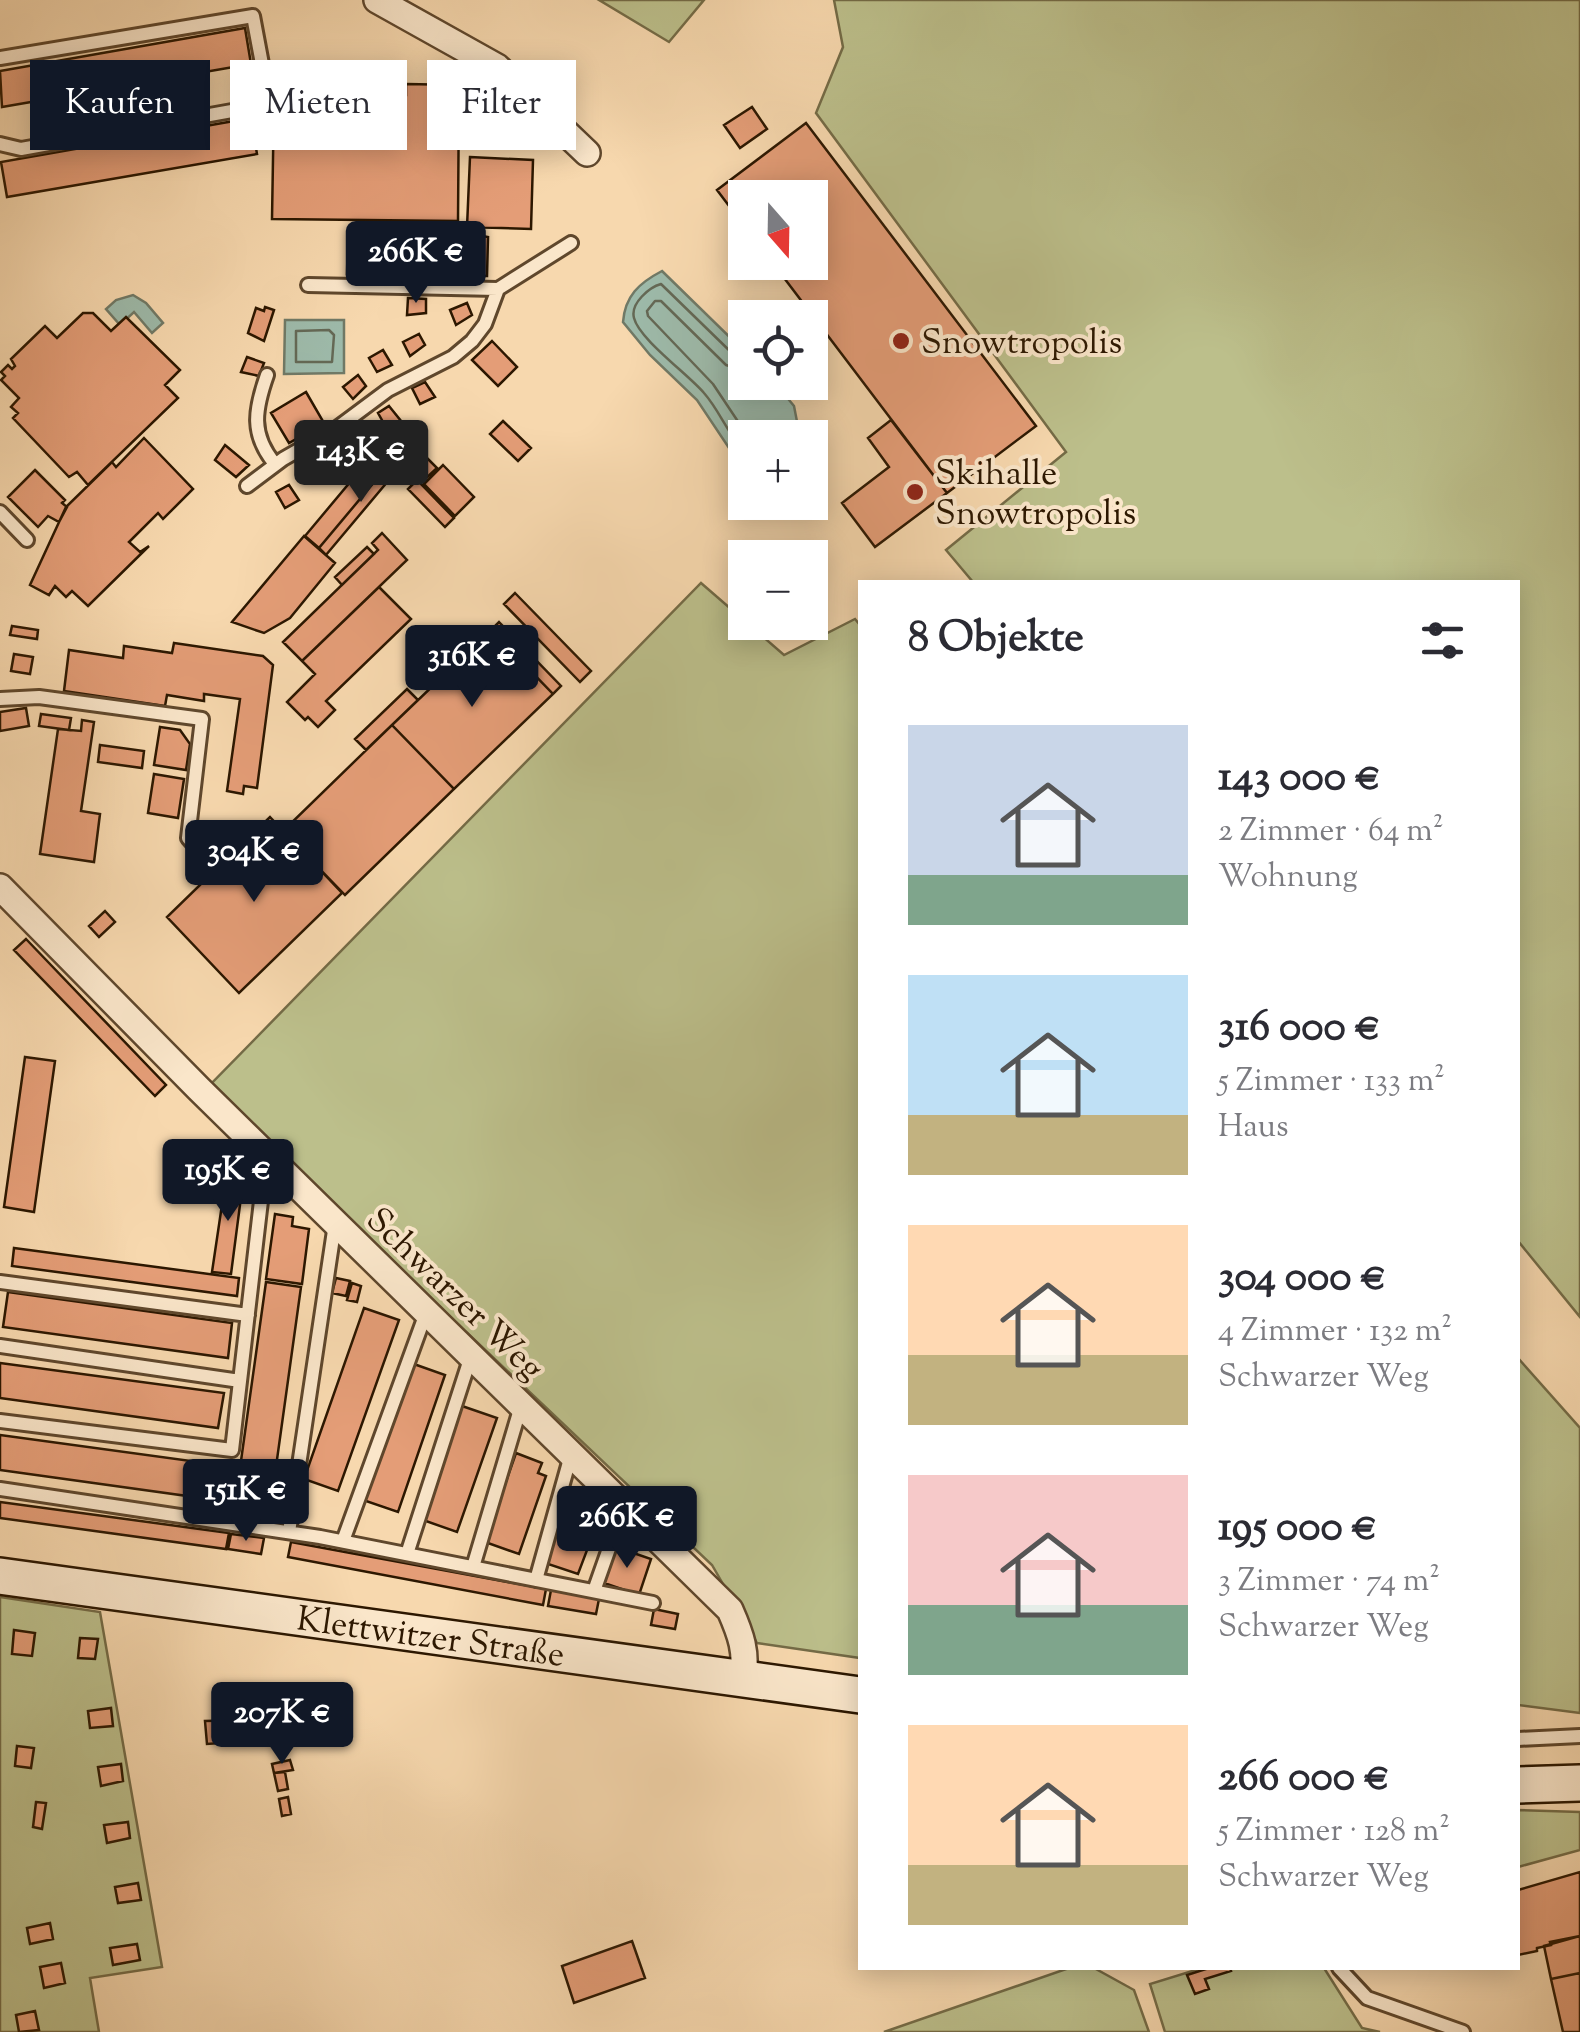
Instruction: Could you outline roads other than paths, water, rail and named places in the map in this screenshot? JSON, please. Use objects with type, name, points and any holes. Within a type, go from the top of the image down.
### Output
[{"type":"main road","name":"Klettwitzer Straße","points":[[0,1576],[858,1695]]},
{"type":"main road","points":[[1520,1784],[1580,1784]]},
{"type":"street","points":[[377,0],[497,67],[586,153]]},
{"type":"street","name":"Schwarzer Weg","points":[[0,887],[266,1155],[730,1610],[742,1637],[746,1658],[743,1678]]},
{"type":"lane","points":[[0,58],[253,16],[265,80],[254,108],[21,149],[0,144]]},
{"type":"lane","points":[[308,285],[498,289],[572,243]]},
{"type":"lane","points":[[247,486],[388,390],[453,357],[485,324],[498,289]]},
{"type":"lane","points":[[267,374],[255,409],[256,424],[265,451],[276,464]]},
{"type":"lane","points":[[0,512],[27,540]]},
{"type":"lane","points":[[0,699],[38,697],[202,719],[188,838],[204,856]]},
{"type":"lane","points":[[0,1422],[232,1450],[266,1155]]},
{"type":"lane","points":[[289,1532],[336,1224]]},
{"type":"lane","points":[[0,1282],[248,1315]]},
{"type":"lane","points":[[343,1541],[426,1313]]},
{"type":"lane","points":[[0,1346],[240,1381]]},
{"type":"lane","points":[[407,1554],[471,1356]]},
{"type":"lane","points":[[473,1567],[521,1405]]},
{"type":"lane","points":[[536,1580],[571,1455]]},
{"type":"lane","points":[[0,1489],[343,1541],[654,1604]]},
{"type":"lane","points":[[594,1591],[624,1506]]},
{"type":"lane","points":[[1520,1739],[1580,1736]]},
{"type":"lane","points":[[1341,1970],[1367,1998],[1463,2032]]},
{"type":"water","points":[[662,271],[728,335],[728,400],[789,400],[797,420],[728,420],[728,446],[697,400],[650,355],[623,322],[627,305],[646,280]]},
{"type":"water","points":[[133,295],[146,303],[163,323],[152,333],[134,312],[120,325],[106,309],[116,300]]},
{"type":"water","points":[[285,320],[344,320],[344,373],[284,374]]},
{"type":"place","name":"Snowtropolis","points":[[901,341]]},
{"type":"place","name":"Skihalle Snowtropolis","points":[[915,492]]}]
